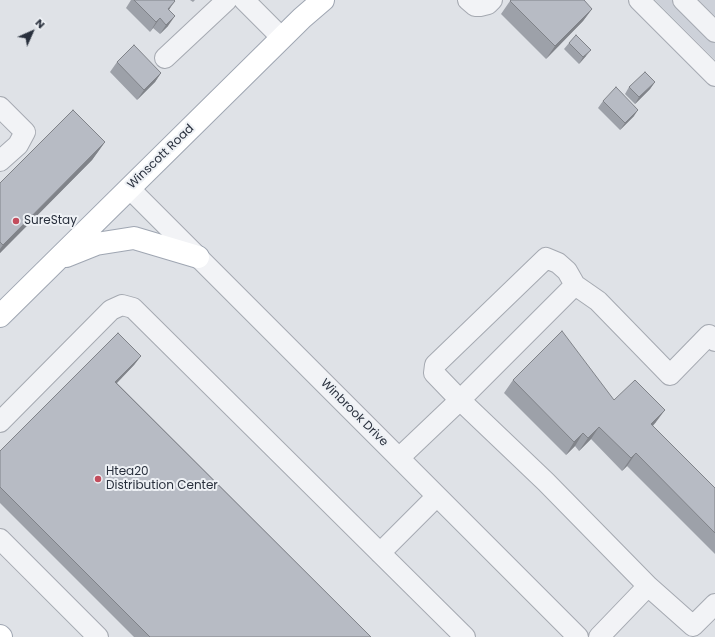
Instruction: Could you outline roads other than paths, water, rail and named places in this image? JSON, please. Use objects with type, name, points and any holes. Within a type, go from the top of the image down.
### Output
[{"type":"main road","name":"Winscott Road","points":[[1,313],[302,18],[323,0]]},
{"type":"main road","points":[[57,259],[96,244],[134,238],[198,257]]},
{"type":"street","points":[[165,58],[227,0]]},
{"type":"street","points":[[244,0],[282,38]]},
{"type":"street","points":[[468,0],[475,6],[480,6],[488,4],[492,0]]},
{"type":"street","points":[[639,0],[715,76]]},
{"type":"street","points":[[683,0],[715,32]]},
{"type":"street","points":[[0,107],[25,132],[18,145],[0,161]]},
{"type":"street","name":"Winbrook Drive","points":[[129,188],[578,637]]},
{"type":"street","points":[[715,341],[709,335],[670,375],[598,301],[575,285],[567,271],[558,263],[546,258],[435,365],[434,373],[460,400],[546,482],[648,586],[693,626],[715,604]]},
{"type":"street","points":[[400,458],[575,285]]},
{"type":"street","points":[[0,422],[111,310],[122,305],[133,308],[465,637]]},
{"type":"street","points":[[380,553],[437,496]]},
{"type":"street","points":[[0,539],[98,637]]},
{"type":"street","points":[[599,637],[648,586]]},
{"type":"place","name":"SureStay","points":[[16,221]]},
{"type":"place","name":"Htea20 Distribution Center","points":[[98,479]]}]
